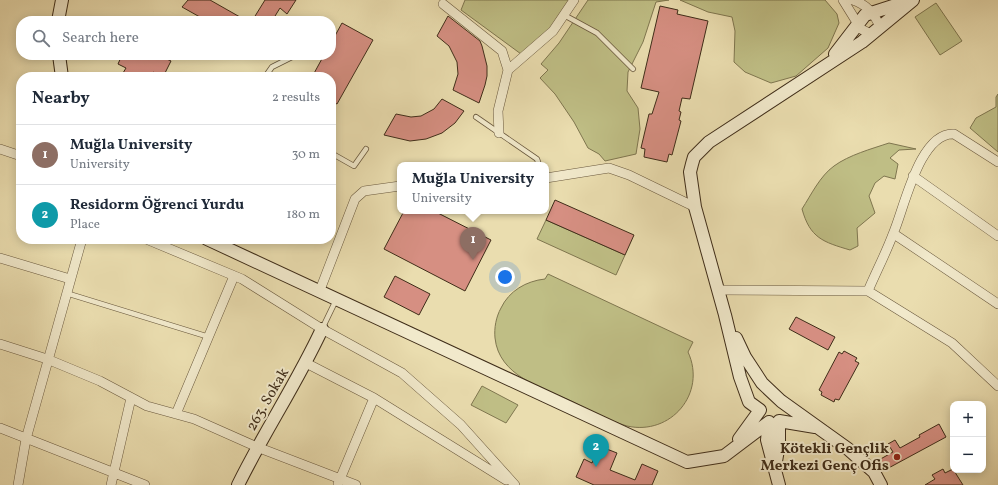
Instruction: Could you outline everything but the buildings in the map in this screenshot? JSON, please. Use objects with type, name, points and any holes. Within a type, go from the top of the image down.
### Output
[{"type":"street","points":[[59,16],[62,0]]},
{"type":"street","points":[[508,70],[553,31],[574,0]]},
{"type":"street","points":[[843,0],[861,29],[876,31]]},
{"type":"street","points":[[853,0],[861,3],[873,12],[876,31]]},
{"type":"street","points":[[826,63],[838,51],[857,23],[865,16],[873,12],[899,6],[910,0]]},
{"type":"street","points":[[816,427],[762,418],[760,410],[749,402],[740,377],[725,315],[695,207],[690,172],[694,157],[709,142],[876,31],[913,0]]},
{"type":"street","points":[[443,4],[502,52],[508,70],[498,111],[499,133]]},
{"type":"street","points":[[60,60],[61,72]]},
{"type":"street","points":[[868,291],[894,234],[913,176],[928,149],[942,136],[949,134],[960,137],[998,162]]},
{"type":"street","points":[[0,149],[16,154]]},
{"type":"street","points":[[549,178],[609,168],[629,175],[695,207]]},
{"type":"street","points":[[913,176],[998,236]]},
{"type":"street","points":[[320,290],[356,199],[364,191],[397,186]]},
{"type":"street","points":[[894,234],[998,304]]},
{"type":"street","points":[[18,485],[26,439],[47,359],[80,244]]},
{"type":"street","points":[[158,244],[234,276],[322,329],[402,373],[461,425],[514,485]]},
{"type":"street","points":[[218,244],[320,290],[687,462],[724,456],[785,412],[783,404],[762,383],[745,357],[725,315]]},
{"type":"street","points":[[0,258],[70,279]]},
{"type":"street","points":[[176,414],[234,276]]},
{"type":"street","points":[[718,290],[868,291],[952,343],[998,386]]},
{"type":"street","name":"263. Sokak","points":[[238,485],[257,447],[306,363],[322,329]]},
{"type":"street","points":[[0,344],[47,359],[100,380],[147,406],[194,420],[339,482],[356,485]]},
{"type":"street","points":[[306,363],[374,398],[514,485]]},
{"type":"street","points":[[111,485],[131,398]]},
{"type":"street","points":[[339,482],[374,398]]},
{"type":"street","points":[[724,456],[747,431],[765,400],[773,398],[798,412],[816,427],[848,449],[874,472],[881,485]]},
{"type":"street","points":[[774,421],[767,440],[779,485]]},
{"type":"street","points":[[0,428],[145,485]]},
{"type":"lane","points":[[564,15],[597,33],[633,70]]},
{"type":"lane","points":[[268,72],[272,67],[286,60]]},
{"type":"lane","points":[[476,117],[537,159],[538,162]]},
{"type":"lane","points":[[336,156],[354,166],[366,149]]},
{"type":"lane","points":[[66,293],[209,337]]},
{"type":"lane","points":[[322,329],[337,298]]},
{"type":"shaded area","points":[[465,0],[572,0],[543,36],[521,54],[461,10]]},
{"type":"shaded area","points":[[588,0],[669,0],[656,2],[643,42],[628,72],[627,91],[638,108],[640,129],[636,154],[605,161],[599,154],[588,148],[574,122],[555,94],[540,78],[548,70],[541,64],[559,43]]},
{"type":"shaded area","points":[[680,0],[825,0],[837,14],[839,23],[828,48],[796,76],[771,83],[745,72],[734,62],[735,31],[732,17],[708,12]]},
{"type":"shaded area","points":[[936,3],[962,41],[940,55],[915,17]]},
{"type":"shaded area","points":[[998,94],[998,152],[970,128],[976,118],[996,107],[996,97]]},
{"type":"shaded area","points":[[889,143],[916,149],[899,150],[890,158],[898,164],[895,179],[884,176],[875,183],[869,196],[875,213],[857,228],[858,246],[850,250],[832,244],[819,237],[809,227],[802,209],[820,180],[829,170],[840,162]]},
{"type":"shaded area","points":[[546,220],[625,255],[616,275],[537,239]]},
{"type":"shaded area","points":[[548,274],[693,342],[688,352],[693,367],[693,382],[689,396],[681,408],[671,418],[658,424],[643,427],[620,424],[535,385],[513,371],[504,362],[498,351],[495,338],[496,323],[499,311],[504,302],[513,292],[531,282],[545,279]]},
{"type":"shaded area","points":[[482,386],[518,405],[506,423],[471,405]]},
{"type":"place","name":"Muğla University","points":[[473,260]]},
{"type":"place","name":"Kötekli Gençlik Merkezi Genç Ofis","points":[[897,457]]},
{"type":"place","name":"Residorm Öğrenci Yurdu","points":[[596,467]]}]
